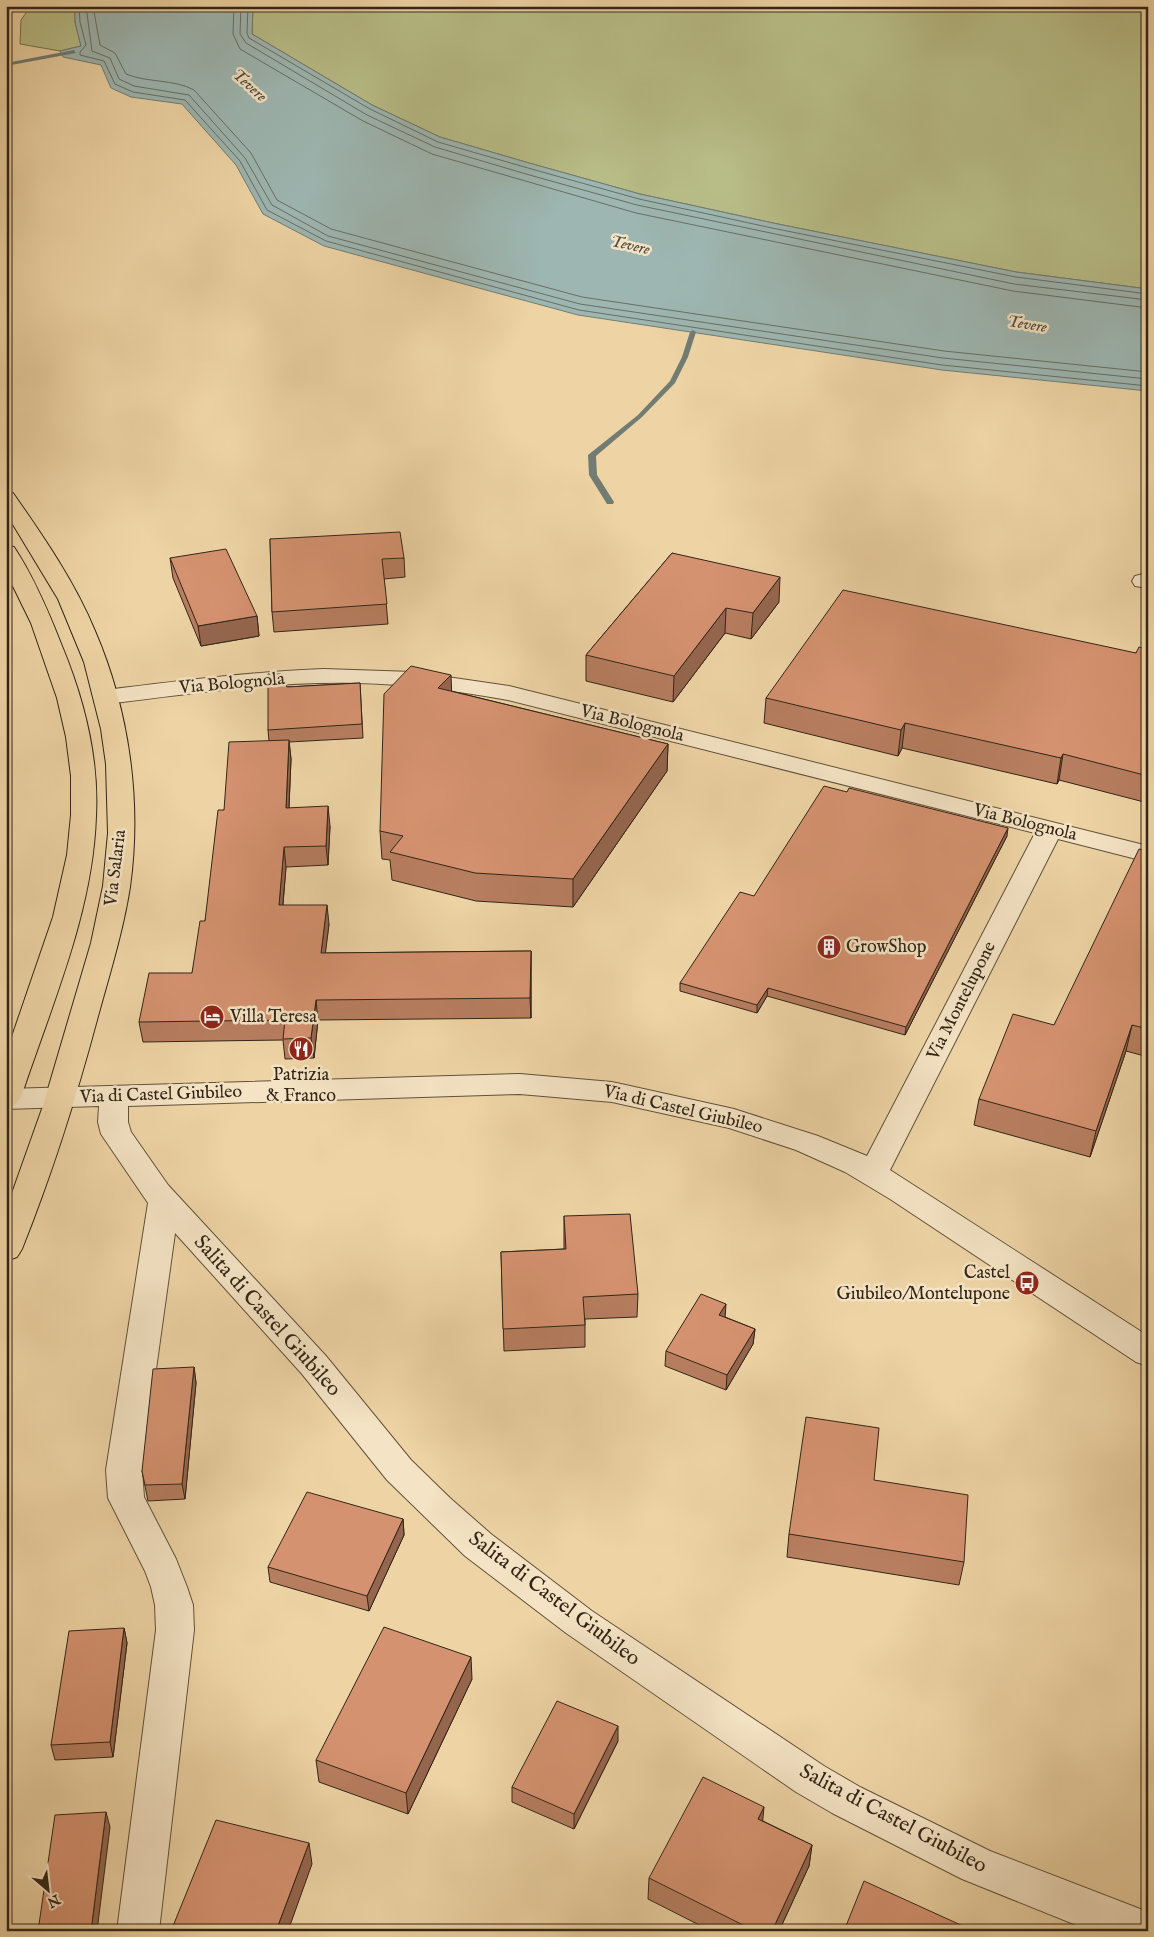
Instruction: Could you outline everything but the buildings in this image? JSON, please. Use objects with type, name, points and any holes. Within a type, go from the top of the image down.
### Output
[{"type":"main road","name":"Via Salaria","points":[[6,497],[69,601],[85,635],[106,697],[120,770],[122,818],[120,867],[100,959],[61,1099],[44,1151],[6,1250]]},
{"type":"main road","points":[[6,552],[31,596],[63,673],[78,742],[84,815],[80,854],[71,899],[6,1098]]},
{"type":"street","name":"Via Bolognola","points":[[106,697],[246,681],[327,677],[400,678],[470,686],[509,692],[1148,854]]},
{"type":"street","name":"Via Montelupone","points":[[873,1174],[1050,829]]},
{"type":"street","name":"Via di Castel Giubileo","points":[[6,1098],[61,1099],[477,1085],[565,1086],[612,1092],[734,1119],[807,1143],[873,1174],[1148,1353]]},
{"type":"street","name":"Salita di Castel Giubileo","points":[[114,1097],[113,1122],[116,1134],[122,1146],[164,1201],[314,1365],[399,1470],[478,1545],[580,1622],[810,1779],[846,1800],[976,1865],[1143,1931]]},
{"type":"street","points":[[138,1931],[175,1630],[174,1605],[169,1587],[163,1570],[126,1498],[124,1470],[164,1201]]},
{"type":"green space","points":[[31,6],[75,6],[75,22],[81,46],[60,51],[20,44],[21,20]]},
{"type":"green space","points":[[253,6],[1148,6],[1148,289],[1016,272],[773,223],[640,194],[440,137],[372,105],[252,34]]},
{"type":"water","name":"Tevere","points":[[75,6],[253,6],[252,34],[372,105],[440,137],[640,194],[773,223],[1016,272],[1148,289],[1148,391],[942,370],[578,315],[324,246],[263,214],[236,165],[182,104],[131,97],[111,88],[101,65],[63,57],[60,51],[81,46],[75,22]]},
{"type":"waterway","points":[[6,65],[74,52]]},
{"type":"waterway","points":[[610,502],[593,475],[592,455],[640,416],[673,382],[685,357],[693,332]]},
{"type":"place","name":"GrowShop","points":[[829,947]]},
{"type":"place","name":"Villa Teresa","points":[[212,1017]]},
{"type":"place","name":"Patrizia & Franco","points":[[301,1049]]},
{"type":"place","name":"Castel Giubileo/Montelupone","points":[[1027,1283]]}]
